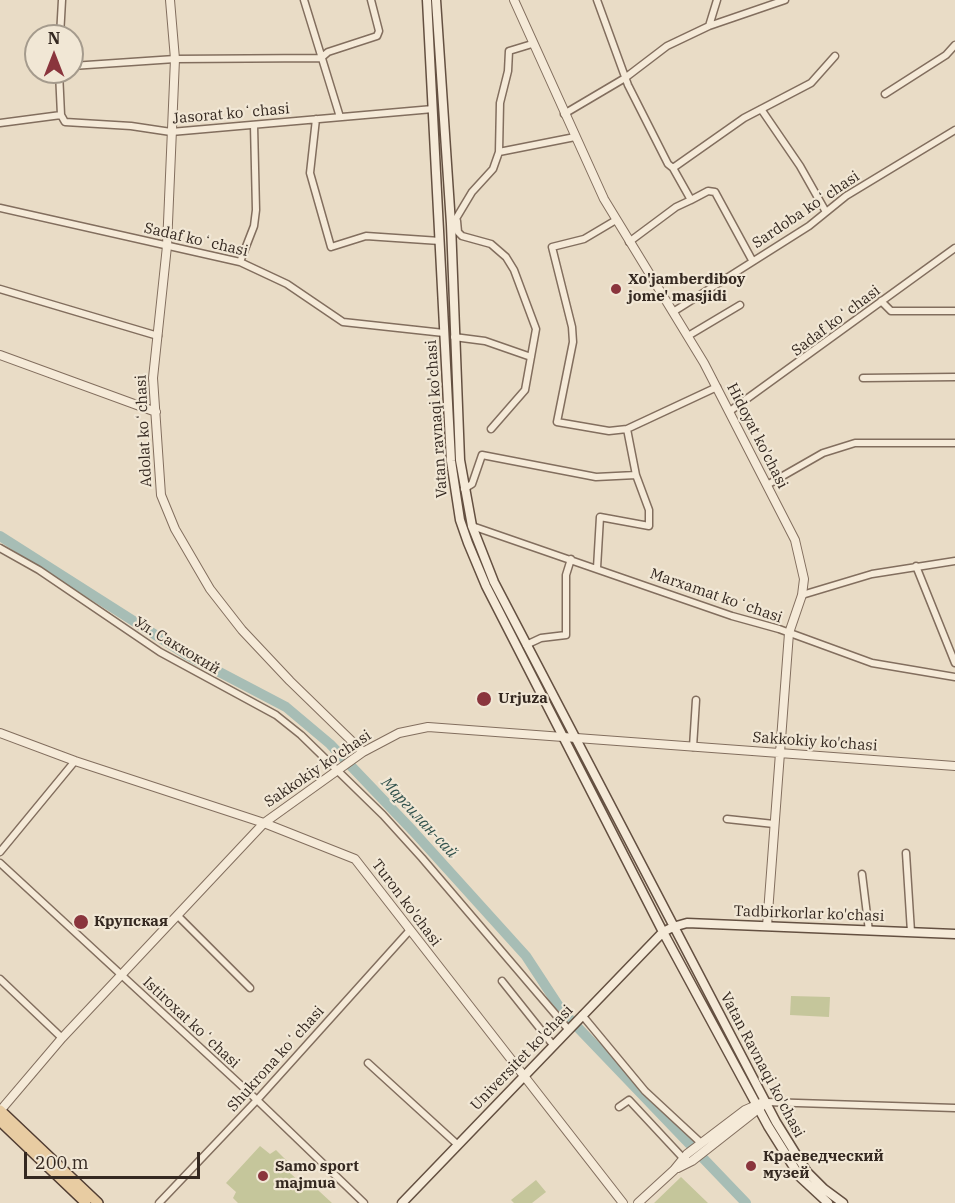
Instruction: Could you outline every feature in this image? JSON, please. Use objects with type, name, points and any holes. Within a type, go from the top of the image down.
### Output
[{"type":"main road","name":"Vatan ravnaqi ko'chasi","points":[[427,0],[440,241],[448,316],[454,337],[464,489],[471,526],[494,582],[673,927]]},
{"type":"main road","name":"Vatan ravnaqi ko'chasi","points":[[436,0],[454,222],[448,316],[444,333],[453,479],[460,520],[486,586],[663,932]]},
{"type":"main road","name":"Tadbirkorlar ko'chasi","points":[[663,932],[687,923],[955,934]]},
{"type":"main road","name":"Vatan Ravnaqi ko'chasi","points":[[673,927],[788,1162],[800,1177],[828,1203]]},
{"type":"main road","name":"Universitet ko'chasi","points":[[402,1203],[663,932]]},
{"type":"main road","name":"Vatan Ravnaqi ko'chasi","points":[[663,932],[760,1105],[807,1172],[824,1190],[843,1203]]},
{"type":"main road","points":[[0,1110],[98,1203]]},
{"type":"main road","points":[[0,1121],[86,1203]]},
{"type":"street","points":[[61,24],[62,0]]},
{"type":"street","points":[[304,0],[340,117]]},
{"type":"street","points":[[84,65],[175,59],[321,58],[328,52],[377,36],[380,31],[371,0]]},
{"type":"street","name":"Hidoyat ko'chasi","points":[[514,0],[564,114],[616,220],[717,387],[795,540],[804,579],[802,595],[789,633],[778,753],[767,926]]},
{"type":"street","points":[[597,0],[625,78],[668,164],[673,168],[691,200]]},
{"type":"street","points":[[709,26],[717,0]]},
{"type":"street","points":[[564,114],[625,78],[667,46],[709,26],[785,0]]},
{"type":"street","name":"Adolat koʻchasi","points":[[172,1],[175,59],[167,246],[153,378],[161,495],[175,530],[210,589],[242,630],[290,681],[363,752]]},
{"type":"street","points":[[491,429],[525,390],[536,329],[514,270],[495,246],[458,232],[454,222],[472,192],[493,170],[499,152],[500,103],[508,71],[507,54],[511,49],[532,44]]},
{"type":"street","points":[[885,94],[946,55],[955,45]]},
{"type":"street","points":[[673,168],[761,109],[811,83],[835,56]]},
{"type":"street","points":[[60,84],[61,115]]},
{"type":"street","name":"Jasorat koʻchasi","points":[[0,123],[61,115],[65,122],[131,126],[171,132],[433,109]]},
{"type":"street","points":[[761,109],[800,166],[826,212]]},
{"type":"street","points":[[316,119],[310,173],[331,247],[366,236],[440,241]]},
{"type":"street","points":[[240,262],[254,226],[256,210],[254,125]]},
{"type":"street","name":"Sardoba koʻchasi","points":[[673,312],[809,226],[846,196],[955,130]]},
{"type":"street","points":[[499,152],[575,137]]},
{"type":"street","points":[[629,242],[676,207],[708,191],[715,192],[752,260]]},
{"type":"street","name":"Sadaf koʻchasi","points":[[0,208],[240,262],[288,284],[343,322],[444,333]]},
{"type":"street","points":[[616,220],[584,239],[552,247],[572,327],[573,342],[557,422],[609,430],[627,429],[717,387]]},
{"type":"street","name":"Sadaf koʻchasi","points":[[730,411],[955,248]]},
{"type":"street","points":[[0,289],[158,336]]},
{"type":"street","points":[[881,301],[891,311],[955,311]]},
{"type":"street","points":[[688,336],[740,305]]},
{"type":"street","points":[[454,337],[485,341],[531,357]]},
{"type":"street","points":[[0,355],[156,412]]},
{"type":"street","points":[[863,378],[955,378]]},
{"type":"street","points":[[597,568],[600,517],[649,526],[649,510],[636,475],[627,429]]},
{"type":"street","points":[[767,485],[823,453],[855,443],[955,443]]},
{"type":"street","points":[[464,489],[472,484],[482,455],[596,477],[636,475]]},
{"type":"street","name":"Marxamat koʻchasi","points":[[471,526],[872,663],[955,677]]},
{"type":"street","name":"Ул. Саккокий","points":[[0,548],[39,570],[160,652],[276,715],[338,770],[422,858],[568,1029]]},
{"type":"street","points":[[526,645],[542,638],[566,635],[566,575],[572,559]]},
{"type":"street","points":[[802,595],[872,574],[955,561]]},
{"type":"street","points":[[916,566],[955,663]]},
{"type":"street","points":[[693,747],[696,700]]},
{"type":"street","name":"Sakkokiy ko'chasi","points":[[0,1110],[63,1038],[264,823],[363,752],[399,733],[428,727],[563,735],[955,766]]},
{"type":"street","name":"Turon ko'chasi","points":[[0,732],[75,761],[264,823],[355,859],[623,1203]]},
{"type":"street","points":[[0,852],[75,761]]},
{"type":"street","points":[[726,819],[774,824]]},
{"type":"street","points":[[906,853],[911,932]]},
{"type":"street","name":"Istiroxat koʻchasi","points":[[0,863],[364,1203]]},
{"type":"street","points":[[862,874],[869,931]]},
{"type":"street","points":[[178,916],[250,988]]},
{"type":"street","name":"Shukrona koʻchasi","points":[[159,1203],[410,930]]},
{"type":"street","points":[[0,979],[63,1038]]},
{"type":"street","points":[[502,981],[553,1045]]},
{"type":"street","points":[[582,1015],[645,1091],[700,1147]]},
{"type":"street","points":[[368,1063],[458,1145]]},
{"type":"street","points":[[619,1107],[629,1100],[688,1158]]},
{"type":"street","points":[[638,1203],[700,1147],[760,1105],[955,1108]]},
{"type":"green space","points":[[791,996],[830,997],[829,1017],[790,1015]]},
{"type":"green space","name":"Samo sport majmua","points":[[260,1146],[270,1154],[276,1150],[293,1167],[290,1173],[302,1184],[306,1179],[332,1203],[238,1203],[233,1198],[236,1192],[226,1183]]},
{"type":"green space","points":[[681,1177],[708,1203],[654,1203]]},
{"type":"green space","points":[[536,1180],[546,1192],[532,1203],[514,1203],[511,1200]]},
{"type":"waterway","name":"Маргилан-сай","points":[[0,536],[187,655],[286,707],[330,744],[413,831],[526,956],[562,1011],[746,1203]]},
{"type":"place","name":"Xo'jamberdiboy jome' masjidi","points":[[616,289]]},
{"type":"place","name":"Urjuza","points":[[484,699]]},
{"type":"place","name":"Крупская","points":[[81,922]]},
{"type":"place","name":"Краеведческий музей","points":[[751,1166]]},
{"type":"place","name":"Samo sport majmua","points":[[263,1176]]}]
